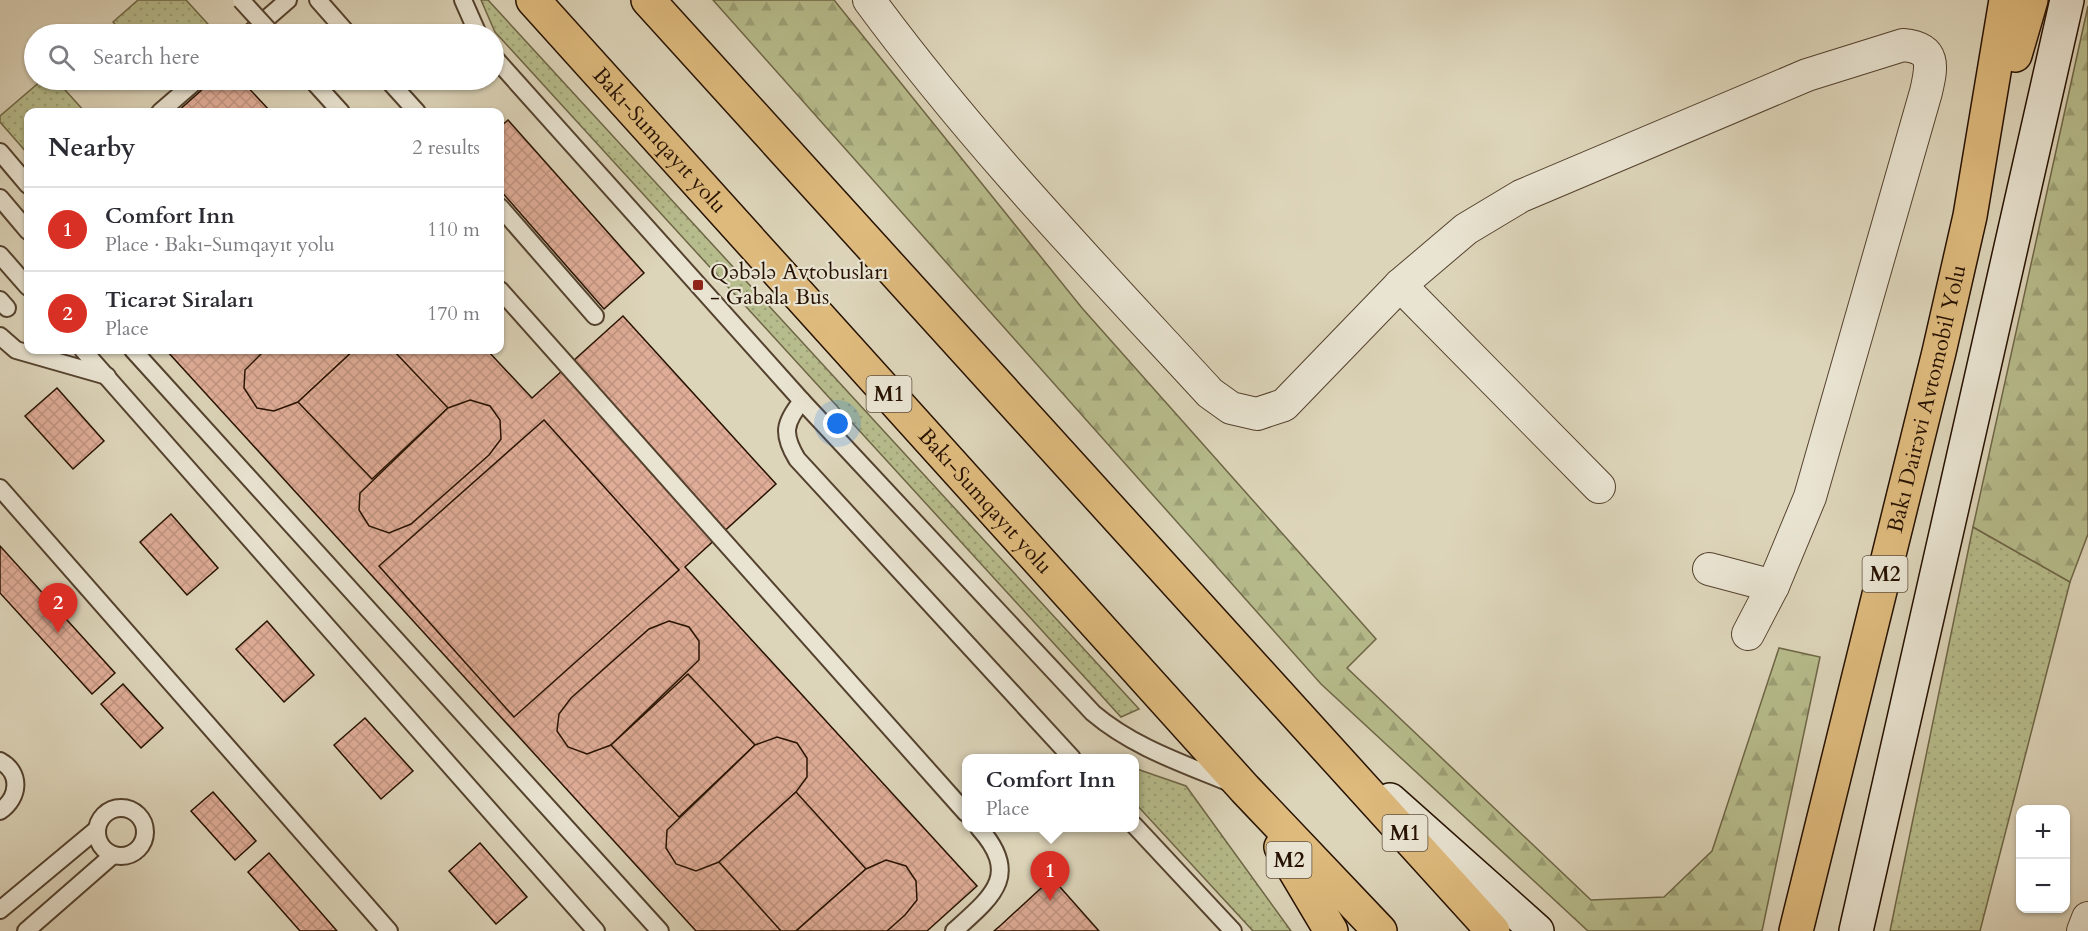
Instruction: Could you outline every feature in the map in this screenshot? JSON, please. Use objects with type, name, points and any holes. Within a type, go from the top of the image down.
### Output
[{"type":"highway","name":"Bakı-Sumqayıt yolu","points":[[533,0],[1245,789]]},
{"type":"highway","name":"M1","points":[[648,0],[1493,931]]},
{"type":"highway","points":[[1970,216],[2006,0]]},
{"type":"highway","points":[[1970,216],[2031,0]]},
{"type":"highway","name":"Bakı Dairəvi Avtomobil Yolu","points":[[1796,931],[1940,352],[1970,216]]},
{"type":"highway","name":"M2","points":[[1245,789],[1331,931]]},
{"type":"highway","name":"M1","points":[[1245,789],[1380,931]]},
{"type":"main road","points":[[1856,931],[2067,0]]},
{"type":"main road","points":[[1317,735],[1537,931]]},
{"type":"street","points":[[869,0],[911,57],[1055,225],[1210,393],[1231,408],[1257,414],[1284,405],[1400,285],[1466,229],[1521,196],[1807,75],[1903,45],[1915,46],[1926,53],[1931,67],[1926,92],[1810,497],[1773,586],[1748,634]]},
{"type":"street","points":[[1400,285],[1599,487]]},
{"type":"street","points":[[1709,569],[1773,586]]},
{"type":"street","points":[[2083,931],[2088,918]]},
{"type":"lane","points":[[241,0],[263,24]]},
{"type":"lane","points":[[260,24],[288,0]]},
{"type":"lane","points":[[318,0],[339,24]]},
{"type":"lane","points":[[463,0],[474,24]]},
{"type":"lane","points":[[504,68],[802,401],[1093,713],[1113,729],[1144,747],[1245,789]]},
{"type":"lane","points":[[165,108],[185,90]]},
{"type":"lane","points":[[321,90],[337,108]]},
{"type":"lane","points":[[397,90],[413,108]]},
{"type":"lane","points":[[0,152],[24,180]]},
{"type":"lane","points":[[0,198],[24,226]]},
{"type":"lane","points":[[504,212],[596,316]]},
{"type":"lane","points":[[0,255],[24,282]]},
{"type":"lane","points":[[504,294],[962,809]]},
{"type":"lane","points":[[0,336],[24,352]]},
{"type":"lane","points":[[29,354],[107,376]]},
{"type":"lane","points":[[87,354],[596,931]]},
{"type":"lane","points":[[137,354],[660,931]]},
{"type":"lane","points":[[802,401],[788,420],[786,437],[796,459],[1067,754]]},
{"type":"lane","points":[[0,488],[390,931]]},
{"type":"lane","points":[[0,761],[11,770],[16,787],[9,804],[0,811]]},
{"type":"lane","points":[[0,910],[96,830],[103,815],[117,808],[132,810],[143,822],[145,829],[142,844],[130,855],[113,855],[100,845],[96,830]]},
{"type":"lane","points":[[1139,830],[1233,931]]},
{"type":"lane","points":[[954,931],[990,899],[1001,879],[1000,858],[982,832]]},
{"type":"lane","points":[[26,931],[113,855]]},
{"type":"green space","points":[[138,0],[186,0],[208,24],[115,24],[113,22]]},
{"type":"green space","points":[[481,0],[488,0],[1139,709],[1121,717],[504,42],[504,24],[492,24]]},
{"type":"green space","points":[[713,0],[834,0],[1082,308],[1376,639],[1347,668],[1591,900],[1664,897],[1712,851],[1779,648],[1820,657],[1762,931],[1588,931],[1321,684]]},
{"type":"green space","points":[[2088,6],[2088,534],[2070,582],[1973,527]]},
{"type":"green space","points":[[30,90],[65,90],[81,108],[24,108],[24,149],[0,122],[0,116]]},
{"type":"green space","points":[[1973,527],[2070,582],[1980,931],[1890,931]]},
{"type":"green space","points":[[1139,770],[1186,786],[1291,931],[1253,931],[1139,807]]},
{"type":"building","points":[[202,90],[250,90],[267,108],[182,108]]},
{"type":"building","points":[[508,120],[644,273],[604,309],[504,195],[504,124]]},
{"type":"building","points":[[623,316],[776,484],[685,567],[977,886],[927,931],[696,931],[170,354],[491,354],[532,398]]},
{"type":"building","points":[[261,354],[350,354],[298,402],[274,411],[257,408],[244,388],[245,370]]},
{"type":"building","points":[[350,354],[397,354],[448,408],[372,479],[298,402]]},
{"type":"building","points":[[57,388],[104,441],[73,469],[25,416]]},
{"type":"building","points":[[470,400],[490,406],[500,420],[501,439],[489,455],[411,524],[389,533],[369,526],[359,510],[360,493],[448,408]]},
{"type":"building","points":[[544,420],[679,570],[514,717],[379,566]]},
{"type":"building","points":[[171,514],[218,568],[187,595],[140,542]]},
{"type":"building","points":[[0,546],[115,673],[92,694],[0,593]]},
{"type":"building","points":[[267,621],[314,675],[284,702],[236,649]]},
{"type":"building","points":[[669,621],[689,627],[699,641],[699,660],[611,745],[587,754],[568,747],[557,731],[559,714],[571,698],[649,629]]},
{"type":"building","points":[[688,674],[755,745],[679,817],[611,745]]},
{"type":"building","points":[[123,684],[163,728],[141,748],[101,704]]},
{"type":"building","points":[[365,718],[413,771],[381,799],[334,745]]},
{"type":"building","points":[[777,737],[797,743],[807,758],[807,777],[796,792],[719,862],[696,871],[676,864],[666,848],[667,830],[755,745]]},
{"type":"building","points":[[213,792],[256,841],[235,860],[191,811]]},
{"type":"building","points":[[796,792],[866,869],[796,931],[781,931],[719,862]]},
{"type":"building","points":[[480,843],[527,897],[496,924],[449,871]]},
{"type":"building","points":[[269,853],[337,931],[300,931],[248,872]]},
{"type":"building","points":[[886,860],[906,866],[916,881],[917,900],[905,915],[887,931],[796,931],[866,869]]},
{"type":"building","points":[[1052,878],[1099,931],[994,931],[1001,925]]},
{"type":"place","name":"Qəbələ Avtobusları - Gabala Bus","points":[[698,285]]},
{"type":"place","name":"Ticarət Siraları","points":[[58,633]]},
{"type":"place","name":"Comfort Inn","points":[[1050,901]]}]
